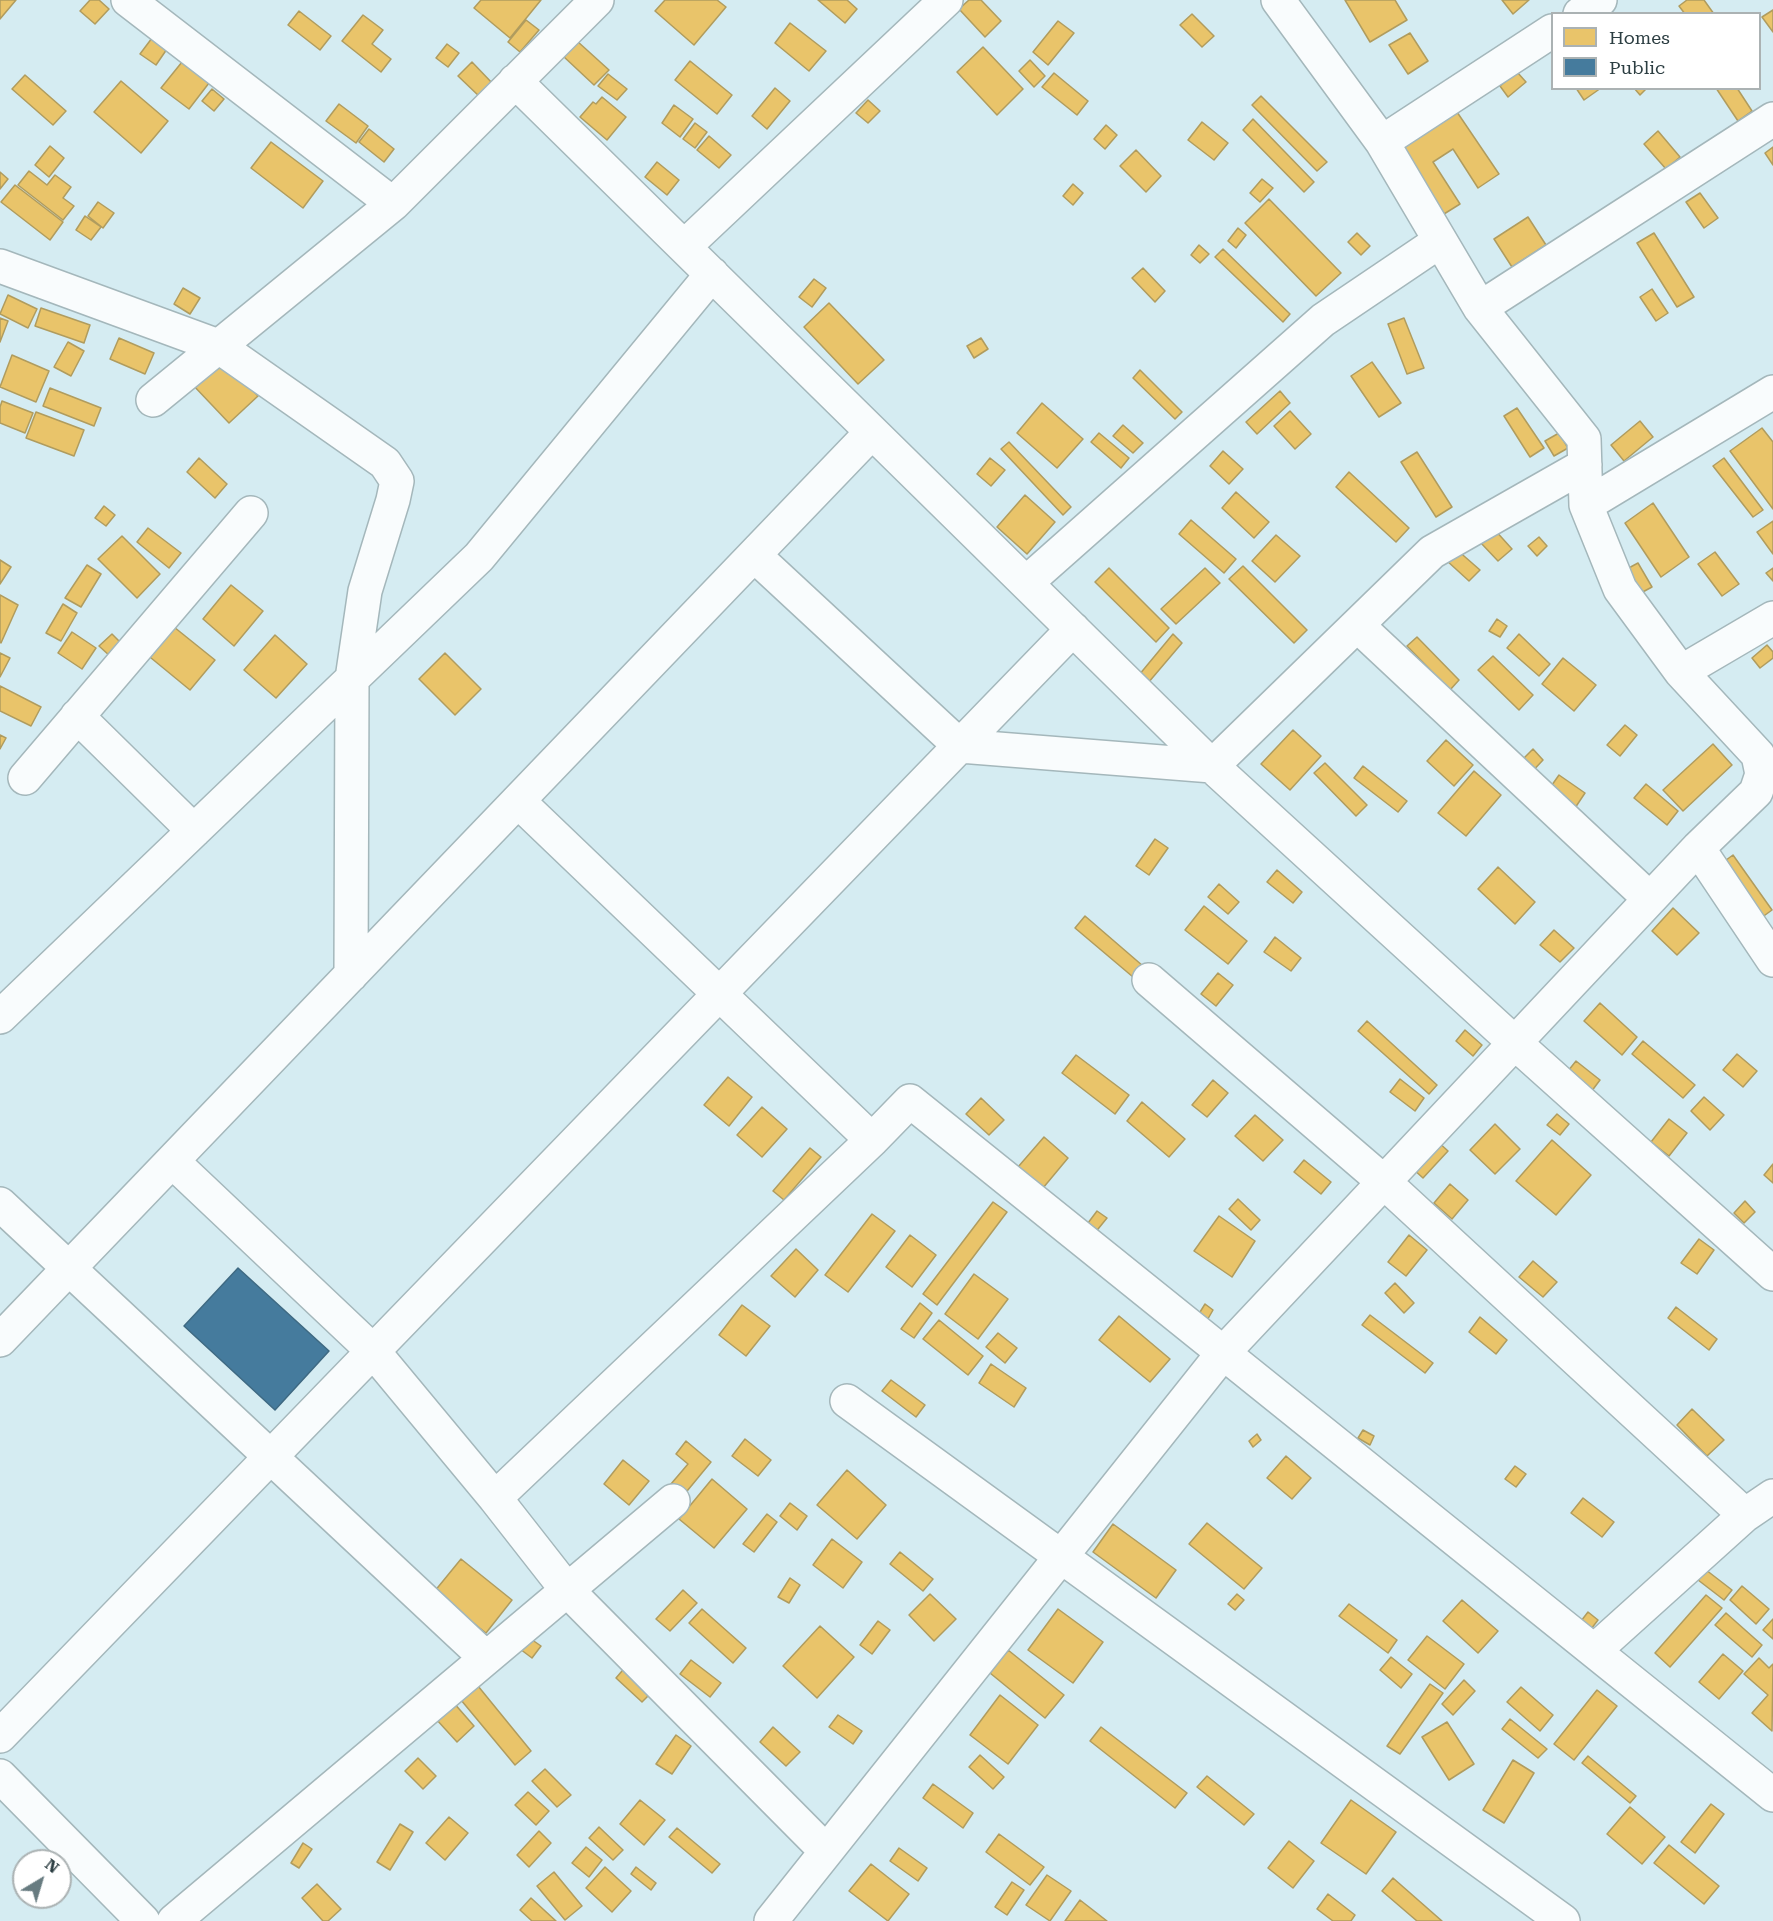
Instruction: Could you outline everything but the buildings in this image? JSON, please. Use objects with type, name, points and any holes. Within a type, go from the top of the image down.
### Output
[{"type":"street","points":[[128,0],[393,204]]},
{"type":"street","points":[[153,400],[393,204],[597,0]]},
{"type":"street","points":[[684,247],[946,0]]},
{"type":"street","points":[[1583,12],[1600,0]]},
{"type":"street","points":[[771,1921],[1223,1353],[1698,848],[1756,792],[1762,774],[1758,755],[1681,672],[1620,589],[1586,504],[1584,440],[1480,308],[1383,142],[1288,3]]},
{"type":"street","points":[[1383,142],[1551,32]]},
{"type":"street","points":[[515,81],[1212,765],[1515,1043],[1773,1274]]},
{"type":"street","points":[[1480,308],[1773,119]]},
{"type":"street","points":[[1026,583],[1323,320],[1440,241]]},
{"type":"street","points":[[0,266],[219,346],[385,463],[397,481],[365,591],[352,679],[351,975]]},
{"type":"street","points":[[0,1017],[479,557],[712,274]]},
{"type":"street","points":[[1586,504],[1773,392]]},
{"type":"street","points":[[0,1340],[873,432]]},
{"type":"street","points":[[754,555],[960,746],[1212,765],[1432,552],[1585,465]]},
{"type":"street","points":[[25,778],[250,513]]},
{"type":"street","points":[[1681,672],[1773,618]]},
{"type":"street","points":[[1357,625],[1650,899]]},
{"type":"street","points":[[0,1736],[1073,629]]},
{"type":"street","points":[[77,716],[194,831]]},
{"type":"street","points":[[518,801],[872,1140]]},
{"type":"street","points":[[1698,848],[1773,960]]},
{"type":"street","points":[[1149,980],[1384,1182],[1745,1515]]},
{"type":"street","points":[[495,1498],[872,1140],[910,1101],[1773,1795]]},
{"type":"street","points":[[172,1161],[373,1351],[495,1498],[567,1590],[826,1851]]},
{"type":"street","points":[[0,1204],[486,1658]]},
{"type":"street","points":[[848,1401],[1563,1921]]},
{"type":"street","points":[[1594,1651],[1745,1515],[1773,1496]]},
{"type":"street","points":[[174,1921],[673,1501]]},
{"type":"street","points":[[0,1776],[143,1921]]}]
